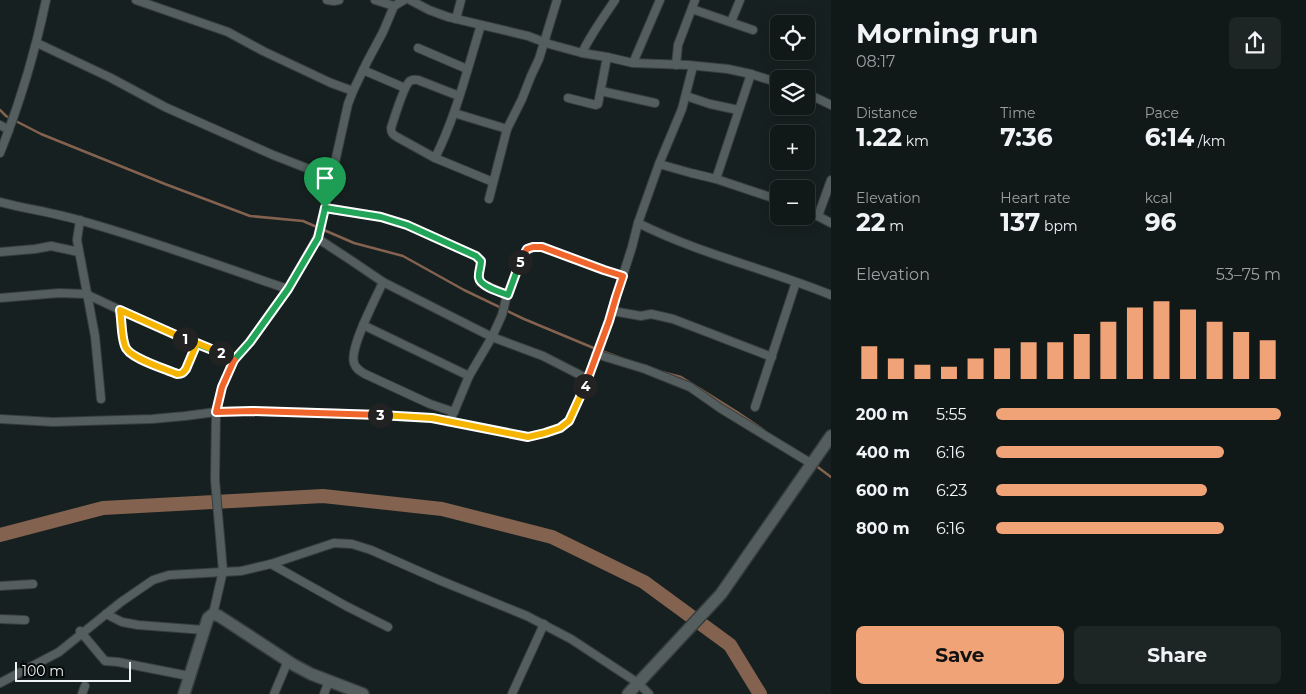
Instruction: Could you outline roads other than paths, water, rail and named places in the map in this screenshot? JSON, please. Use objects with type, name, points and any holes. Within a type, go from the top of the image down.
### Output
[{"type":"street","points":[[0,153],[18,108],[37,43],[46,0]]},
{"type":"street","points":[[136,0],[228,32],[353,91]]},
{"type":"street","points":[[327,0],[339,0]]},
{"type":"street","points":[[375,0],[394,6]]},
{"type":"street","points":[[184,694],[208,618],[213,614],[223,571],[217,512],[214,436],[216,412],[222,387],[234,360],[250,342],[288,289],[318,236],[348,104],[394,6],[404,0]]},
{"type":"street","points":[[410,0],[429,10],[456,19],[528,36],[582,53],[633,63],[728,70],[770,80]]},
{"type":"street","points":[[456,19],[461,0]]},
{"type":"street","points":[[489,199],[507,129],[539,59],[557,0]]},
{"type":"street","points":[[582,53],[598,23],[615,0]]},
{"type":"street","points":[[633,63],[660,0]]},
{"type":"street","points":[[676,65],[678,45],[695,0]]},
{"type":"street","points":[[731,22],[740,0]]},
{"type":"street","points":[[692,9],[753,30]]},
{"type":"street","points":[[435,158],[454,113],[481,25]]},
{"type":"street","points":[[37,43],[111,78],[165,107],[273,155],[332,178]]},
{"type":"street","points":[[418,48],[468,69]]},
{"type":"street","points":[[568,98],[597,105],[607,57]]},
{"type":"street","points":[[0,419],[52,422],[152,419],[216,412],[252,411],[432,418],[528,437],[560,428],[569,421],[603,338],[632,248],[638,222],[686,96],[692,66]]},
{"type":"street","points":[[363,70],[405,88]]},
{"type":"street","points":[[716,179],[750,74]]},
{"type":"street","points":[[459,96],[418,80],[413,79],[409,81],[391,131],[393,135],[435,158],[493,182]]},
{"type":"street","points":[[601,91],[655,103]]},
{"type":"street","points":[[686,96],[738,110]]},
{"type":"street","points":[[815,97],[831,105]]},
{"type":"street","points":[[454,113],[507,129]]},
{"type":"street","points":[[0,125],[10,128]]},
{"type":"street","points":[[659,164],[716,179],[770,197]]},
{"type":"street","points":[[818,216],[831,180]]},
{"type":"street","points":[[0,202],[80,220],[288,289]]},
{"type":"street","points":[[325,211],[381,217],[407,225],[476,256],[481,261],[478,275],[480,282],[507,297]]},
{"type":"street","points":[[815,214],[831,223]]},
{"type":"street","points":[[80,220],[77,240],[95,336],[101,399]]},
{"type":"street","points":[[638,222],[658,233],[704,251],[831,295]]},
{"type":"street","points":[[318,236],[383,282],[492,337],[543,356],[588,378]]},
{"type":"street","points":[[0,252],[51,246],[79,252]]},
{"type":"street","points":[[448,422],[469,376],[492,337],[527,249],[542,247],[623,276]]},
{"type":"street","points":[[383,282],[362,325],[353,357],[357,369],[430,404],[454,412]]},
{"type":"street","points":[[755,407],[796,282]]},
{"type":"street","points":[[0,298],[59,293],[86,294],[234,360]]},
{"type":"street","points":[[120,310],[125,346],[128,352],[135,357],[181,374],[184,373],[197,343]]},
{"type":"street","points":[[612,310],[636,315],[651,314],[673,319],[772,357]]},
{"type":"street","points":[[362,325],[469,376]]},
{"type":"street","points":[[596,356],[645,369],[690,387],[809,468]]},
{"type":"street","points":[[628,694],[720,594],[831,436]]},
{"type":"street","points":[[0,683],[58,652],[81,631],[153,580],[169,575],[241,570],[271,564],[334,542],[352,544],[371,550],[544,624],[571,639],[638,683],[649,694]]},
{"type":"street","points":[[271,564],[388,627]]},
{"type":"street","points":[[0,586],[33,584]]},
{"type":"street","points":[[106,614],[122,622],[204,630]]},
{"type":"street","points":[[213,614],[311,674],[363,694]]},
{"type":"street","points":[[0,619],[25,620]]},
{"type":"street","points":[[512,694],[544,624]]},
{"type":"street","points":[[81,631],[105,661],[189,676]]},
{"type":"street","points":[[274,694],[288,661]]},
{"type":"street","points":[[324,694],[329,681]]},
{"type":"street","points":[[82,694],[85,686]]},
{"type":"waterway","points":[[0,110],[6,116],[41,134],[250,216],[303,221],[354,243],[403,256],[464,290],[524,319],[621,358]]},
{"type":"waterway","points":[[662,372],[681,377],[765,431]]},
{"type":"waterway","points":[[815,465],[831,477]]},
{"type":"waterway","points":[[0,535],[103,508],[323,496],[442,509],[552,537],[644,582],[730,645],[760,694]]}]
